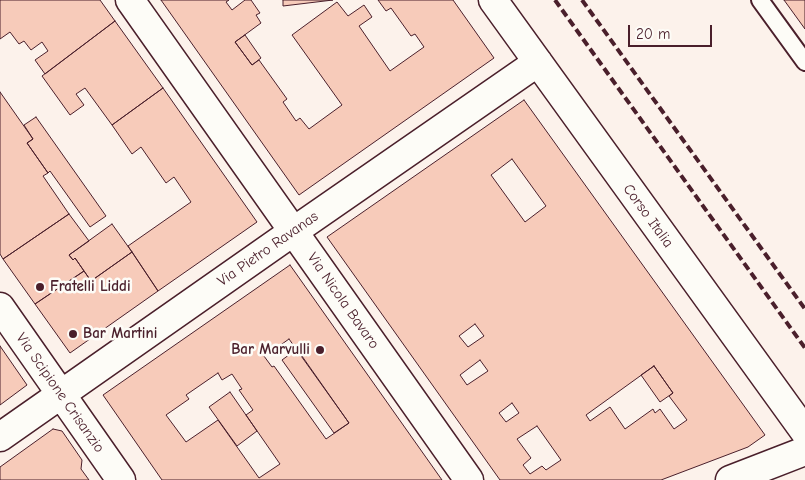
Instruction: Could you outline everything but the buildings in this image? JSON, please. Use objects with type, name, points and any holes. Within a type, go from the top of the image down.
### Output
[{"type":"street","name":"Via Nicola Bavaro","points":[[130,0],[469,480]]},
{"type":"street","name":"Corso Italia","points":[[493,0],[805,432]]},
{"type":"street","name":"Via Pietro Ravanas","points":[[0,437],[538,62]]},
{"type":"street","name":"Via Scipione Crisanzio","points":[[0,307],[121,480]]},
{"type":"street","points":[[730,480],[805,451]]},
{"type":"lane","points":[[760,0],[805,62]]},
{"type":"railway","points":[[555,0],[805,348]]},
{"type":"railway","points":[[582,0],[805,309]]},
{"type":"place","name":"Fratelli Liddi","points":[[40,287]]},
{"type":"place","name":"Bar Martini","points":[[73,334]]},
{"type":"place","name":"Bar Marvulli","points":[[320,350]]}]
